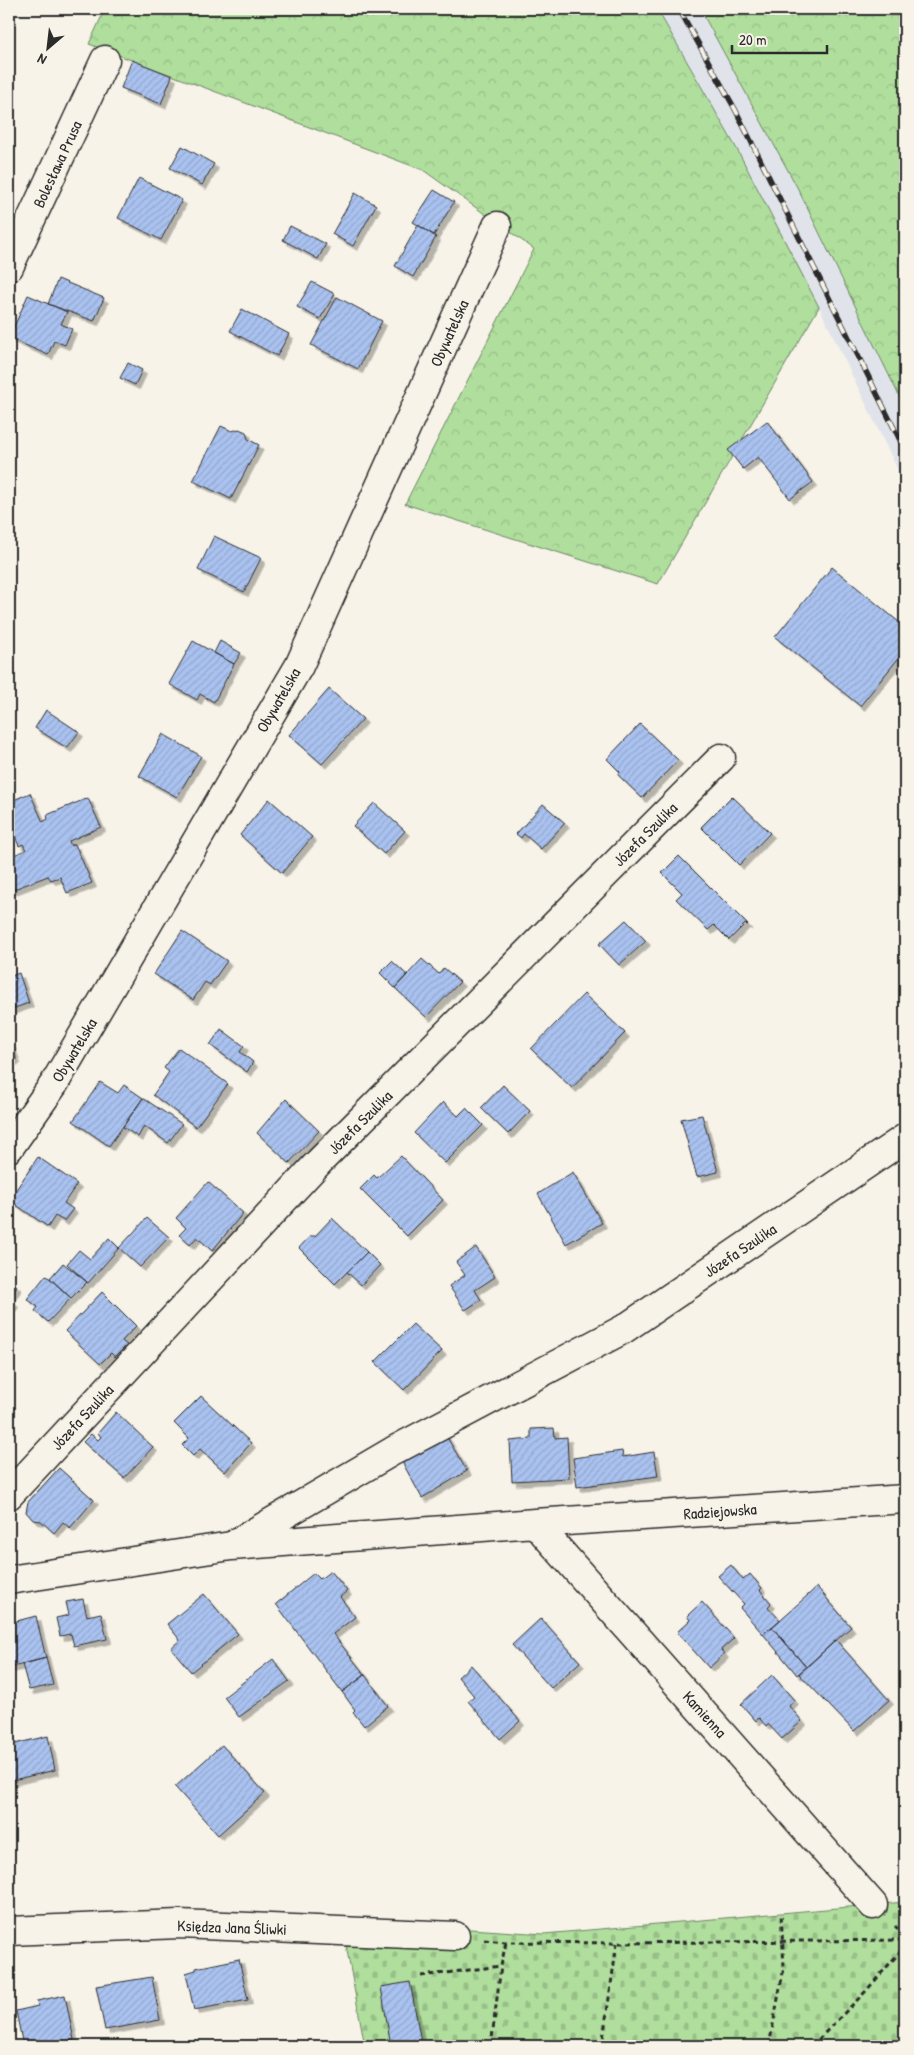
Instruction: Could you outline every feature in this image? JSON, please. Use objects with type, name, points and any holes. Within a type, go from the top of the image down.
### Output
[{"type":"street","name":"Bolesława Prusa","points":[[9,267],[105,60]]},
{"type":"street","name":"Obywatelska","points":[[9,1148],[54,1084],[299,666],[497,226]]},
{"type":"street","name":"Józefa Szulika","points":[[9,1495],[319,1162],[720,758]]},
{"type":"street","name":"Józefa Szulika","points":[[231,1546],[393,1451],[624,1329],[905,1138]]},
{"type":"street","name":"Radziejowska","points":[[535,1523],[905,1499]]},
{"type":"street","name":"Józefa Szulika","points":[[9,1580],[231,1546],[535,1523]]},
{"type":"street","name":"Kamienna","points":[[535,1523],[873,1905]]},
{"type":"street","name":"Księdza Jana Śliwki","points":[[9,1930],[179,1924],[455,1936]]},
{"type":"path","points":[[770,2046],[784,1967],[781,1914]]},
{"type":"path","points":[[455,1936],[506,1942],[617,1943],[905,1940]]},
{"type":"path","points":[[492,2046],[501,1966],[506,1942]]},
{"type":"path","points":[[602,2046],[617,1943]]},
{"type":"path","points":[[812,2046],[866,1992],[905,1946]]},
{"type":"path","points":[[421,1976],[501,1966]]},
{"type":"shaded area","points":[[657,9],[700,9],[797,187],[905,408],[905,485],[819,307],[738,151]]},
{"type":"green space","points":[[105,9],[657,9],[738,151],[819,307],[658,584],[405,504],[534,249],[423,170],[89,44]]},
{"type":"green space","points":[[700,9],[905,9],[905,408],[797,187]]},
{"type":"green space","points":[[905,1902],[905,2046],[365,2046],[345,1940],[456,1928],[544,1934]]},
{"type":"building","points":[[132,60],[172,76],[161,104],[121,88]]},
{"type":"building","points":[[182,146],[214,164],[202,185],[170,168]]},
{"type":"building","points":[[139,178],[182,200],[161,240],[118,218]]},
{"type":"building","points":[[434,190],[454,202],[434,235],[413,222]]},
{"type":"building","points":[[355,193],[376,205],[353,246],[332,234]]},
{"type":"building","points":[[418,225],[436,237],[413,277],[395,266]]},
{"type":"building","points":[[290,226],[326,244],[318,259],[283,240]]},
{"type":"building","points":[[58,279],[104,298],[94,321],[48,304]]},
{"type":"building","points":[[312,282],[335,294],[320,319],[297,307]]},
{"type":"building","points":[[28,295],[67,312],[61,324],[72,329],[65,345],[54,341],[48,355],[9,338]]},
{"type":"building","points":[[337,297],[382,321],[358,369],[311,345]]},
{"type":"building","points":[[242,309],[289,334],[277,356],[230,331]]},
{"type":"building","points":[[128,363],[142,370],[135,385],[120,378]]},
{"type":"building","points":[[767,421],[813,482],[790,499],[758,457],[743,469],[728,450]]},
{"type":"building","points":[[221,426],[232,431],[239,429],[246,432],[248,439],[259,445],[231,499],[193,481]]},
{"type":"building","points":[[214,536],[261,558],[244,592],[198,570]]},
{"type":"building","points":[[832,567],[905,627],[905,650],[860,706],[775,637]]},
{"type":"building","points":[[193,641],[234,664],[214,702],[200,694],[197,700],[169,684]]},
{"type":"building","points":[[220,641],[241,653],[234,664],[214,653]]},
{"type":"building","points":[[329,689],[363,719],[322,764],[289,735]]},
{"type":"building","points":[[46,710],[79,732],[67,748],[35,728]]},
{"type":"building","points":[[640,724],[678,760],[642,798],[618,775],[620,772],[607,759]]},
{"type":"building","points":[[163,734],[201,756],[177,797],[139,776]]},
{"type":"building","points":[[30,793],[43,822],[48,819],[47,815],[88,798],[101,827],[69,841],[71,846],[75,844],[92,883],[67,893],[60,877],[51,880],[48,876],[9,891],[9,857],[26,850],[23,844],[19,846],[9,822],[9,802]]},
{"type":"building","points":[[732,796],[770,833],[739,865],[701,827]]},
{"type":"building","points":[[269,799],[312,837],[282,873],[240,835]]},
{"type":"building","points":[[374,803],[405,831],[384,854],[353,826]]},
{"type":"building","points":[[543,804],[565,823],[541,849],[524,834],[521,838],[516,834]]},
{"type":"building","points":[[679,856],[748,925],[745,924],[729,940],[714,925],[708,930],[676,899],[682,893],[662,873]]},
{"type":"building","points":[[626,920],[646,941],[619,965],[599,944]]},
{"type":"building","points":[[182,931],[227,961],[210,985],[205,982],[193,1000],[154,974]]},
{"type":"building","points":[[422,959],[439,974],[444,968],[460,982],[426,1017],[395,988]]},
{"type":"building","points":[[392,961],[407,975],[395,988],[380,973]]},
{"type":"building","points":[[19,973],[29,1003],[9,1010],[9,977]]},
{"type":"building","points":[[584,994],[625,1033],[572,1088],[531,1049]]},
{"type":"building","points":[[221,1029],[244,1046],[240,1052],[253,1062],[247,1072],[210,1045]]},
{"type":"building","points":[[9,1038],[16,1059],[9,1062]]},
{"type":"building","points":[[179,1048],[228,1084],[196,1127],[153,1095],[169,1072],[164,1068]]},
{"type":"building","points":[[100,1082],[118,1093],[124,1085],[143,1098],[109,1146],[73,1121]]},
{"type":"building","points":[[503,1085],[530,1111],[508,1134],[481,1108]]},
{"type":"building","points":[[143,1098],[182,1124],[168,1143],[144,1126],[138,1137],[123,1127]]},
{"type":"building","points":[[286,1099],[319,1131],[289,1163],[257,1133]]},
{"type":"building","points":[[443,1102],[458,1116],[466,1108],[483,1125],[445,1163],[414,1133]]},
{"type":"building","points":[[702,1115],[718,1172],[697,1177],[681,1119]]},
{"type":"building","points":[[401,1156],[443,1200],[407,1236],[360,1189],[374,1175],[377,1178]]},
{"type":"building","points":[[38,1157],[77,1184],[64,1203],[73,1209],[64,1221],[55,1216],[48,1227],[9,1200]]},
{"type":"building","points":[[573,1172],[602,1223],[566,1244],[538,1194]]},
{"type":"building","points":[[208,1182],[243,1213],[212,1251],[197,1237],[190,1245],[179,1235],[186,1228],[176,1218]]},
{"type":"building","points":[[147,1218],[169,1237],[140,1267],[119,1248]]},
{"type":"building","points":[[332,1218],[367,1252],[335,1284],[299,1248],[310,1236],[315,1236]]},
{"type":"building","points":[[109,1238],[119,1248],[88,1283],[67,1264],[79,1250],[90,1259]]},
{"type":"building","points":[[476,1247],[495,1277],[475,1290],[481,1300],[465,1310],[449,1286],[465,1275],[456,1262]]},
{"type":"building","points":[[367,1252],[380,1265],[361,1285],[347,1272]]},
{"type":"building","points":[[63,1263],[87,1282],[71,1298],[50,1278]]},
{"type":"building","points":[[46,1275],[71,1298],[48,1322],[35,1311],[38,1307],[27,1299]]},
{"type":"building","points":[[9,1280],[17,1286],[9,1298]]},
{"type":"building","points":[[102,1292],[136,1326],[122,1341],[127,1345],[115,1357],[111,1353],[100,1364],[65,1331]]},
{"type":"building","points":[[9,1299],[14,1303],[9,1310]]},
{"type":"building","points":[[413,1324],[442,1351],[404,1390],[375,1362]]},
{"type":"building","points":[[201,1396],[251,1443],[225,1472],[200,1449],[193,1456],[182,1445],[189,1438],[174,1423]]},
{"type":"building","points":[[116,1412],[153,1447],[124,1478],[83,1442],[91,1434],[98,1440],[101,1437],[98,1433]]},
{"type":"building","points":[[554,1428],[555,1438],[567,1437],[569,1478],[512,1481],[510,1441],[531,1439],[531,1429]]},
{"type":"building","points":[[445,1434],[467,1471],[422,1498],[401,1460]]},
{"type":"building","points":[[622,1451],[623,1457],[654,1452],[658,1476],[577,1487],[573,1458]]},
{"type":"building","points":[[59,1468],[94,1500],[70,1528],[63,1522],[54,1533],[41,1521],[33,1520],[26,1512],[28,1502]]},
{"type":"building","points":[[731,1565],[743,1580],[750,1574],[762,1588],[760,1590],[771,1603],[768,1607],[780,1620],[763,1634],[740,1608],[744,1604],[718,1576]]},
{"type":"building","points":[[331,1571],[347,1591],[340,1597],[355,1617],[333,1634],[365,1675],[342,1692],[276,1604],[314,1573],[320,1579]]},
{"type":"building","points":[[817,1587],[851,1627],[806,1667],[772,1627]]},
{"type":"building","points":[[204,1594],[238,1634],[191,1672],[171,1648],[180,1640],[167,1624]]},
{"type":"building","points":[[83,1599],[87,1616],[101,1613],[107,1639],[74,1646],[71,1634],[60,1636],[56,1618],[69,1615],[66,1602]]},
{"type":"building","points":[[702,1602],[734,1638],[721,1650],[724,1654],[709,1668],[677,1632],[690,1620],[687,1616]]},
{"type":"building","points":[[36,1616],[46,1658],[9,1668],[9,1623]]},
{"type":"building","points":[[541,1618],[580,1662],[551,1688],[512,1645]]},
{"type":"building","points":[[772,1627],[806,1667],[797,1675],[763,1634]]},
{"type":"building","points":[[836,1640],[889,1700],[854,1731],[799,1674]]},
{"type":"building","points":[[46,1658],[53,1685],[29,1690],[22,1664]]},
{"type":"building","points":[[273,1659],[289,1681],[239,1717],[224,1697]]},
{"type":"building","points":[[471,1665],[520,1721],[500,1739],[468,1701],[474,1696],[458,1677]]},
{"type":"building","points":[[365,1675],[388,1706],[364,1726],[353,1712],[355,1710],[342,1692]]},
{"type":"building","points":[[772,1675],[794,1700],[789,1706],[802,1721],[782,1739],[768,1724],[766,1726],[759,1718],[756,1721],[741,1704]]},
{"type":"building","points":[[48,1736],[55,1770],[9,1781],[9,1738],[10,1745]]},
{"type":"building","points":[[222,1745],[265,1793],[218,1835],[175,1787]]},
{"type":"building","points":[[239,1959],[248,2000],[194,2010],[186,1973],[196,1970],[196,1968]]},
{"type":"building","points":[[152,1977],[160,2020],[105,2030],[96,1986]]},
{"type":"building","points":[[410,1982],[421,2042],[391,2046],[381,1987]]},
{"type":"building","points":[[65,1995],[74,2040],[49,2046],[23,2046],[16,2011],[38,2006],[37,2001]]},
{"type":"railway","points":[[679,9],[735,109],[905,450]]}]
